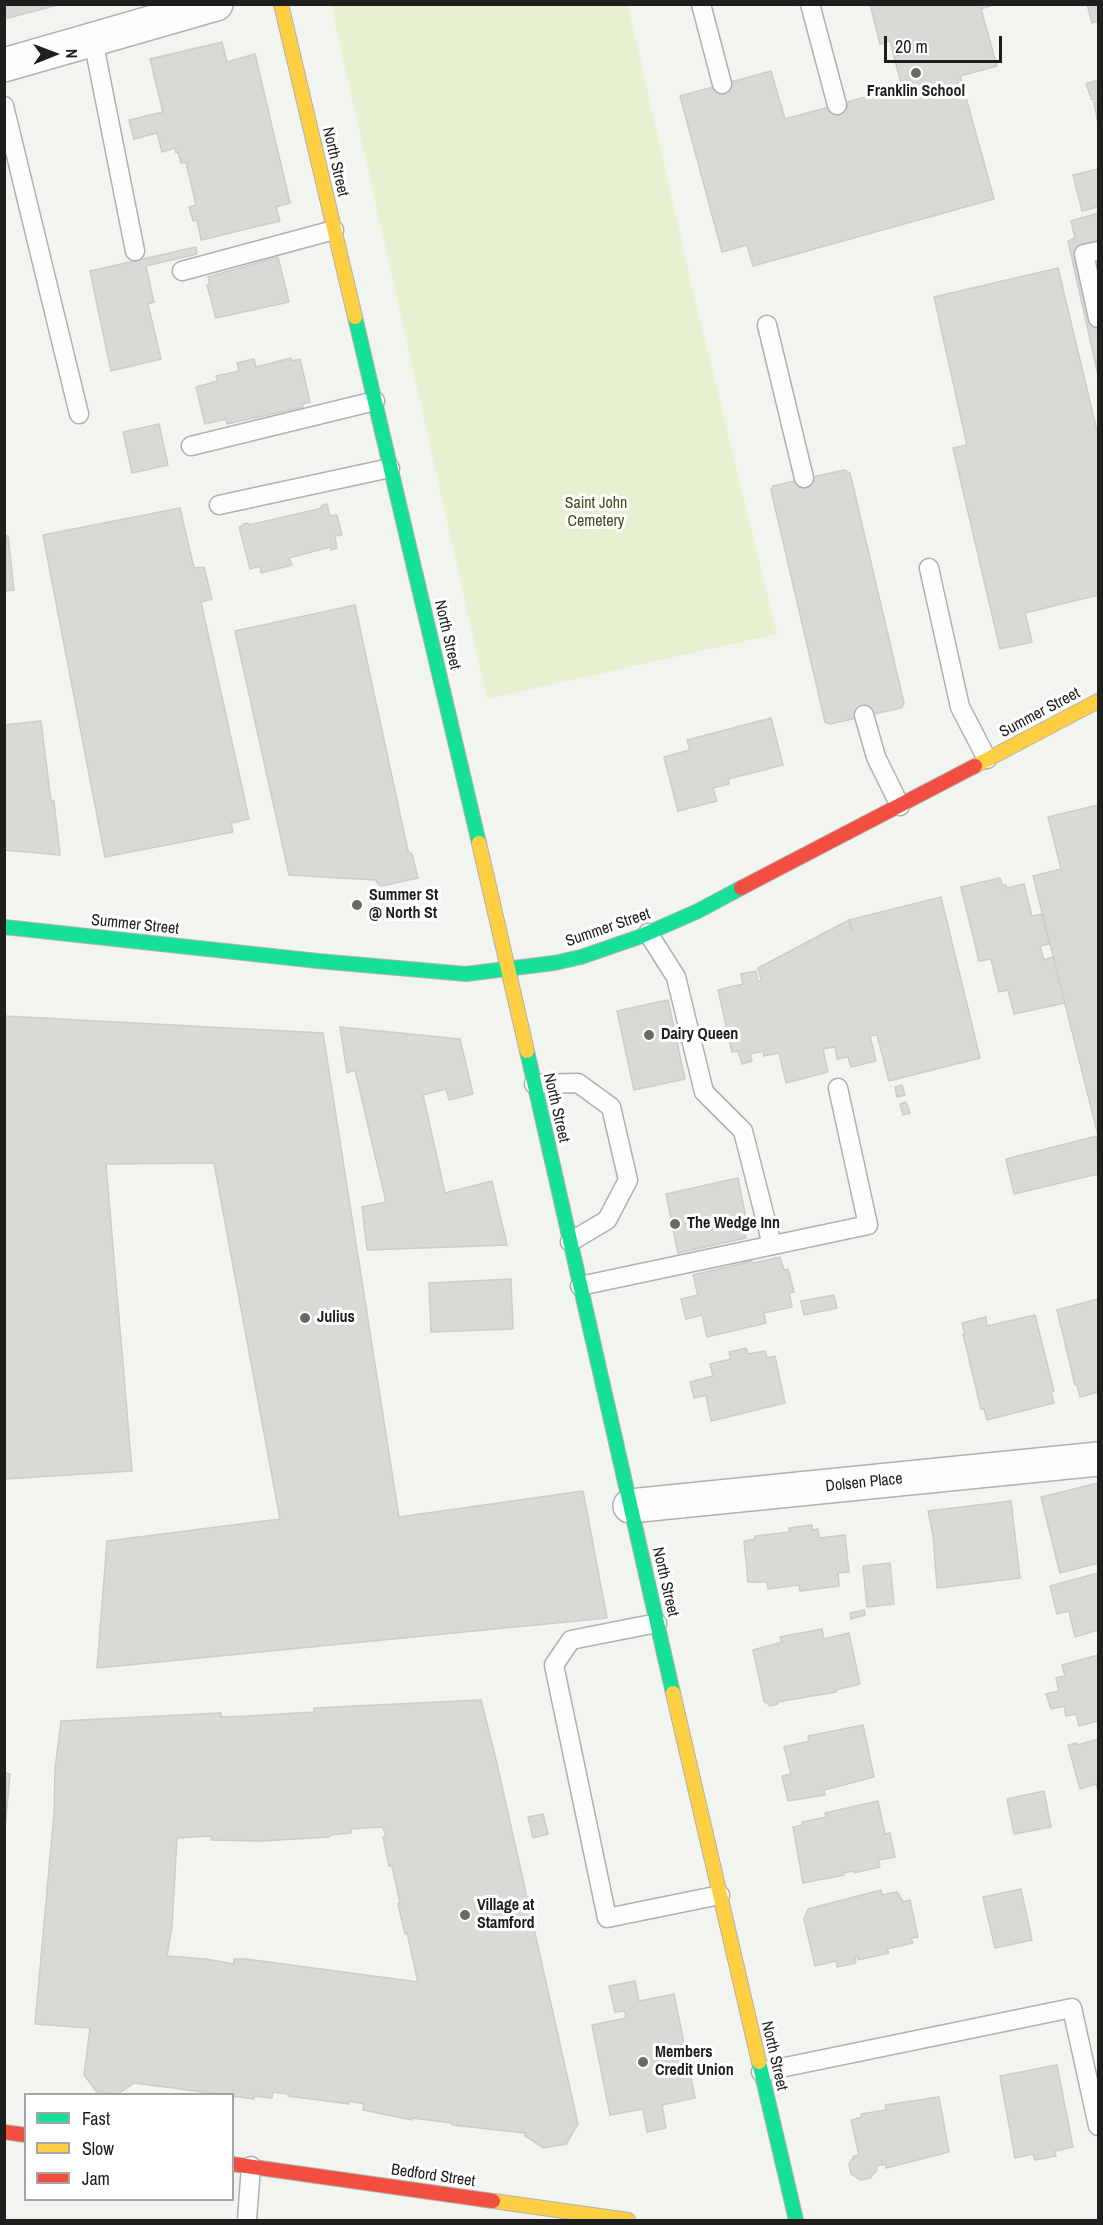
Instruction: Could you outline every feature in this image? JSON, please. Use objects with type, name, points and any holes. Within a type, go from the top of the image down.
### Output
[{"type":"street","points":[[4,65],[216,4]]},
{"type":"street","name":"North Street","points":[[281,4],[508,968],[796,2220]]},
{"type":"street","name":"Summer Street","points":[[4,927],[318,961],[466,974],[554,963],[581,957],[648,933],[698,911],[1098,701]]},
{"type":"street","name":"Dolsen Place","points":[[630,1506],[1098,1459]]},
{"type":"street","points":[[4,2132],[24,2135]]},
{"type":"street","name":"Bedford Street","points":[[234,2164],[628,2220]]},
{"type":"lane","points":[[701,4],[722,84]]},
{"type":"lane","points":[[810,4],[837,105]]},
{"type":"lane","points":[[93,40],[135,251]]},
{"type":"lane","points":[[4,106],[79,414]]},
{"type":"lane","points":[[182,271],[334,230]]},
{"type":"lane","points":[[1098,251],[1084,254],[1098,318]]},
{"type":"lane","points":[[767,325],[804,478]]},
{"type":"lane","points":[[191,446],[375,401]]},
{"type":"lane","points":[[219,505],[390,468]]},
{"type":"lane","points":[[929,568],[960,707],[987,759]]},
{"type":"lane","points":[[864,715],[876,757],[900,806]]},
{"type":"lane","points":[[648,933],[676,977],[704,1092],[743,1131],[772,1245]]},
{"type":"lane","points":[[534,1084],[578,1083],[611,1107],[626,1169],[628,1180],[607,1220],[570,1242]]},
{"type":"lane","points":[[580,1286],[868,1225],[838,1088]]},
{"type":"lane","points":[[657,1623],[571,1640],[554,1665],[607,1918],[720,1895]]},
{"type":"lane","points":[[762,2072],[1072,2008],[1098,2126]]},
{"type":"lane","points":[[248,2220],[251,2166]]},
{"type":"green space","name":"Saint John Cemetery","points":[[331,5],[628,5],[696,304],[777,634],[487,699]]},
{"type":"building","points":[[4,4],[62,4],[4,19]]},
{"type":"building","points":[[870,4],[996,4],[981,9],[997,66],[960,76],[994,199],[753,266],[747,245],[722,252],[680,96],[771,71],[785,119],[902,87],[890,41],[880,44]]},
{"type":"building","points":[[1087,4],[1098,4],[1098,21],[1092,23]]},
{"type":"building","points":[[222,42],[227,62],[255,54],[290,203],[276,207],[280,221],[201,240],[197,220],[193,221],[189,207],[196,205],[186,162],[181,163],[175,148],[162,152],[157,133],[134,139],[129,120],[163,112],[150,59]]},
{"type":"building","points":[[1098,80],[1098,99],[1092,100],[1086,84]]},
{"type":"building","points":[[1098,101],[1098,124],[1094,102]]},
{"type":"building","points":[[1098,169],[1098,207],[1082,211],[1073,175]]},
{"type":"building","points":[[1098,213],[1098,375],[1068,241],[1075,238],[1071,221]]},
{"type":"building","points":[[196,247],[197,254],[146,266],[154,302],[148,304],[161,359],[111,371],[90,271]]},
{"type":"building","points":[[278,257],[289,302],[216,318],[207,285],[210,284],[208,277]]},
{"type":"building","points":[[1058,268],[1098,435],[1098,595],[1025,613],[1032,642],[1000,649],[953,448],[967,445],[934,297]]},
{"type":"building","points":[[291,358],[292,361],[300,359],[310,402],[302,404],[303,407],[227,424],[226,419],[205,424],[196,387],[218,381],[216,376],[239,371],[237,363],[254,359],[256,367]]},
{"type":"building","points":[[159,424],[168,465],[132,473],[123,432]]},
{"type":"building","points":[[844,470],[850,473],[904,703],[901,708],[830,724],[825,722],[771,490],[773,486]]},
{"type":"building","points":[[327,504],[330,516],[337,515],[342,535],[335,536],[337,548],[331,550],[330,547],[289,558],[292,565],[261,573],[260,566],[250,569],[239,527],[243,524],[248,523],[249,525],[322,508],[321,506]]},
{"type":"building","points":[[180,508],[194,568],[204,567],[212,599],[201,602],[249,819],[231,823],[233,832],[105,857],[43,535]]},
{"type":"building","points":[[4,536],[8,536],[14,590],[4,591]]},
{"type":"building","points":[[355,605],[408,851],[412,854],[418,878],[381,886],[376,880],[289,875],[235,631]]},
{"type":"building","points":[[771,718],[783,765],[728,779],[729,784],[713,788],[717,801],[678,811],[664,757],[690,750],[687,740]]},
{"type":"building","points":[[41,721],[60,855],[4,850],[4,725]]},
{"type":"building","points":[[1098,805],[1098,1135],[1033,876],[1061,869],[1048,817]]},
{"type":"building","points":[[1000,878],[1003,886],[1006,885],[1007,888],[1024,884],[1032,916],[1042,914],[1049,944],[1040,946],[1044,960],[1053,957],[1065,1003],[1014,1014],[1008,990],[999,992],[991,959],[979,961],[961,887]]},
{"type":"building","points":[[941,897],[980,1058],[889,1081],[877,1035],[870,1036],[876,1061],[851,1067],[848,1057],[837,1059],[835,1047],[823,1049],[828,1072],[786,1083],[779,1053],[764,1056],[763,1051],[750,1054],[752,1061],[742,1064],[738,1051],[732,1052],[718,990],[743,984],[741,974],[756,971],[758,982],[761,980],[758,968],[849,920]]},
{"type":"building","points":[[668,1000],[685,1079],[634,1090],[617,1011]]},
{"type":"building","name":"Julius","points":[[4,1016],[323,1033],[399,1517],[583,1491],[607,1618],[97,1668],[107,1541],[280,1519],[214,1163],[106,1164],[132,1471],[4,1479]]},
{"type":"building","points":[[340,1027],[460,1039],[473,1094],[449,1100],[446,1089],[423,1095],[445,1193],[492,1181],[507,1245],[367,1250],[362,1207],[386,1202],[355,1070],[347,1073]]},
{"type":"building","points":[[902,1085],[905,1095],[897,1097],[895,1087]]},
{"type":"building","points":[[906,1102],[910,1113],[903,1115],[900,1104]]},
{"type":"building","points":[[1097,1136],[1098,1174],[1014,1194],[1006,1159]]},
{"type":"building","points":[[738,1178],[749,1233],[745,1234],[746,1238],[678,1253],[666,1194]]},
{"type":"building","points":[[780,1257],[784,1270],[788,1269],[794,1292],[789,1293],[792,1307],[764,1313],[766,1323],[707,1337],[702,1315],[686,1319],[681,1299],[698,1295],[693,1275]]},
{"type":"building","points":[[511,1279],[513,1329],[431,1332],[429,1283]]},
{"type":"building","points":[[834,1295],[837,1308],[804,1315],[801,1301]]},
{"type":"building","points":[[1098,1299],[1098,1392],[1080,1397],[1057,1310]]},
{"type":"building","points":[[1035,1315],[1054,1391],[1051,1392],[1054,1403],[987,1420],[984,1409],[981,1409],[962,1323],[986,1317],[987,1326]]},
{"type":"building","points":[[746,1348],[748,1354],[765,1351],[767,1358],[775,1356],[785,1403],[711,1421],[706,1395],[694,1398],[690,1382],[713,1376],[710,1364],[731,1359],[729,1352]]},
{"type":"building","points":[[1098,1483],[1098,1563],[1060,1573],[1041,1497]]},
{"type":"building","points":[[1011,1501],[1020,1578],[937,1588],[933,1535],[928,1511]]},
{"type":"building","points":[[812,1525],[812,1530],[818,1529],[819,1538],[845,1535],[849,1572],[838,1573],[839,1586],[800,1591],[799,1585],[768,1589],[767,1582],[748,1582],[744,1541],[755,1539],[755,1536],[790,1532],[789,1528]]},
{"type":"building","points":[[890,1563],[894,1604],[867,1607],[863,1566]]},
{"type":"building","points":[[1098,1573],[1098,1630],[1075,1637],[1069,1611],[1057,1614],[1050,1586]]},
{"type":"building","points":[[864,1610],[865,1615],[851,1619],[850,1613]]},
{"type":"building","points":[[822,1629],[824,1639],[849,1633],[860,1684],[836,1690],[836,1692],[777,1702],[778,1704],[770,1706],[764,1701],[753,1650],[782,1642],[780,1637]]},
{"type":"building","points":[[1098,1655],[1098,1721],[1079,1726],[1076,1714],[1066,1716],[1064,1706],[1051,1709],[1046,1694],[1059,1691],[1056,1678],[1065,1676],[1062,1665]]},
{"type":"building","name":"Village at Stamford","points":[[481,1700],[578,2124],[566,2144],[544,2148],[525,2136],[525,2133],[412,2118],[412,2120],[363,2110],[364,2104],[288,2096],[288,2094],[273,2092],[272,2098],[254,2096],[254,2099],[234,2096],[234,2093],[211,2093],[134,2083],[119,2093],[97,2092],[84,2075],[90,2028],[35,2024],[54,1813],[55,1769],[61,1721],[221,1713],[221,1717],[314,1712],[314,1708]],"holes":[[[383,1827],[386,1837],[383,1837],[389,1866],[392,1866],[400,1903],[398,1904],[418,1982],[246,1959],[234,1959],[234,1964],[167,1956],[172,1926],[177,1838],[212,1836],[211,1840],[262,1841],[330,1837],[351,1833],[351,1829]]]},
{"type":"building","points":[[863,1725],[874,1777],[824,1790],[825,1795],[788,1801],[782,1776],[791,1774],[784,1747],[809,1741],[808,1736]]},
{"type":"building","points":[[1098,1739],[1098,1791],[1096,1784],[1080,1789],[1068,1745],[1077,1743],[1078,1745]]},
{"type":"building","points":[[4,1773],[10,1774],[4,1840]]},
{"type":"building","points":[[1044,1791],[1051,1827],[1014,1834],[1007,1799]]},
{"type":"building","points":[[878,1801],[885,1834],[890,1833],[895,1857],[878,1860],[880,1867],[803,1883],[793,1827],[803,1825],[802,1822],[826,1817],[825,1813]]},
{"type":"building","points":[[543,1814],[548,1834],[533,1838],[528,1817]]},
{"type":"building","points":[[1021,1889],[1032,1940],[995,1948],[983,1897]]},
{"type":"building","points":[[881,1890],[882,1895],[897,1892],[903,1902],[910,1900],[918,1937],[911,1938],[913,1943],[887,1949],[889,1953],[858,1960],[858,1956],[855,1957],[856,1963],[837,1967],[836,1961],[815,1966],[804,1919],[808,1909]]},
{"type":"building","name":"Members Credit Union","points":[[635,1981],[639,2001],[674,1994],[695,2098],[662,2105],[666,2128],[647,2132],[643,2109],[610,2115],[592,2025],[626,2018],[625,2011],[615,2012],[609,1986]]},
{"type":"building","points":[[1057,2065],[1073,2147],[1055,2151],[1056,2156],[1035,2160],[1033,2154],[1015,2158],[1000,2076]]},
{"type":"building","points":[[939,2097],[949,2152],[886,2168],[886,2164],[876,2166],[877,2170],[870,2178],[860,2180],[851,2174],[849,2164],[854,2156],[859,2155],[851,2120],[862,2117],[861,2114],[886,2110],[885,2105]]},
{"type":"traffic: fast","points":[[355,317],[479,843]]},
{"type":"traffic: fast","points":[[4,927],[318,961],[466,974],[554,963],[581,957],[639,937],[698,911],[741,888]]},
{"type":"traffic: fast","points":[[527,1051],[673,1693]]},
{"type":"traffic: fast","points":[[759,2062],[796,2220]]},
{"type":"traffic: slow","points":[[281,4],[355,317]]},
{"type":"traffic: slow","points":[[975,766],[1098,701]]},
{"type":"traffic: slow","points":[[479,843],[527,1051]]},
{"type":"traffic: slow","points":[[673,1693],[759,2062]]},
{"type":"traffic: slow","points":[[493,2201],[628,2220]]},
{"type":"traffic: jam","points":[[741,888],[975,766]]},
{"type":"traffic: jam","points":[[4,2132],[24,2135]]},
{"type":"traffic: jam","points":[[234,2164],[493,2201]]},
{"type":"place","name":"Franklin School","points":[[916,73]]},
{"type":"place","name":"Summer St @ North St","points":[[357,905]]},
{"type":"place","name":"Dairy Queen","points":[[649,1035]]},
{"type":"place","name":"The Wedge Inn","points":[[675,1224]]},
{"type":"place","name":"Julius","points":[[305,1318]]},
{"type":"place","name":"Village at Stamford","points":[[465,1915]]},
{"type":"place","name":"Members Credit Union","points":[[643,2062]]}]
